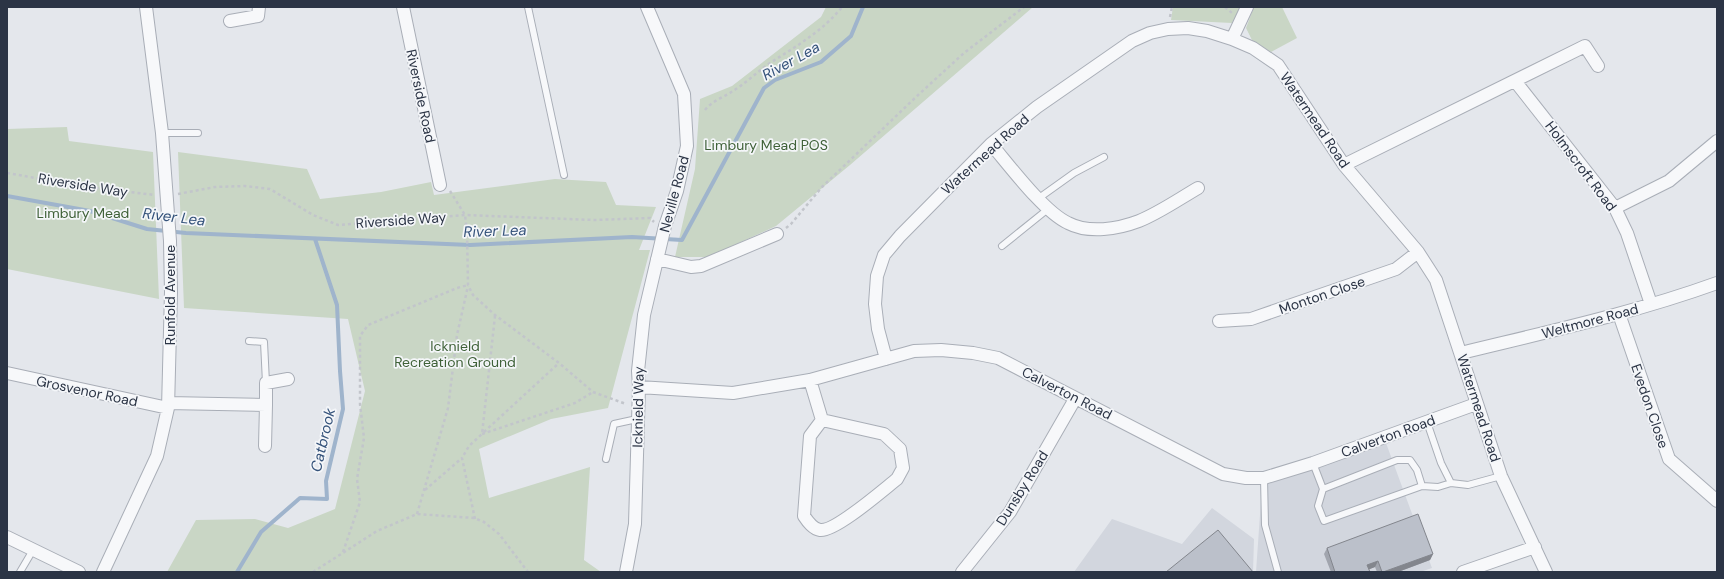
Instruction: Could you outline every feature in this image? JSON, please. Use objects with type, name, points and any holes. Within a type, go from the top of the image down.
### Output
[{"type":"street","name":"Runfold Avenue","points":[[103,572],[157,456],[168,406],[171,292],[170,241],[162,134],[146,7]]},
{"type":"street","points":[[230,21],[258,16],[259,7]]},
{"type":"street","name":"Riverside Road","points":[[403,7],[440,186]]},
{"type":"street","name":"Neville Road","points":[[647,7],[684,94],[687,146],[677,191],[660,225],[662,244]]},
{"type":"street","points":[[1232,39],[1247,7]]},
{"type":"street","name":"Watermead Road","points":[[886,359],[878,329],[874,304],[877,276],[884,255],[900,236],[991,144],[1037,107],[1132,41],[1150,33],[1168,29],[1188,28],[1207,31],[1232,39],[1253,48],[1278,65],[1344,165],[1418,252],[1436,280],[1501,476],[1546,572]]},
{"type":"street","points":[[1344,165],[1585,46],[1598,66]]},
{"type":"street","name":"Holmscroft Road","points":[[1515,81],[1616,208],[1627,233],[1651,304]]},
{"type":"street","points":[[1616,208],[1669,181],[1717,141]]},
{"type":"street","points":[[991,144],[1048,209],[1068,224],[1092,229],[1118,228],[1141,220],[1198,188]]},
{"type":"street","points":[[657,259],[691,267],[701,266],[777,234]]},
{"type":"street","name":"Icknield Way","points":[[626,572],[635,524],[639,387],[638,371],[644,315],[662,244]]},
{"type":"street","name":"Monton Close","points":[[1219,321],[1251,319],[1396,269],[1418,252]]},
{"type":"street","name":"Weltmore Road","points":[[1461,353],[1619,314],[1717,283]]},
{"type":"street","name":"Evedon Close","points":[[1619,314],[1669,459],[1717,501]]},
{"type":"street","name":"Calverton Road","points":[[639,387],[733,393],[810,380],[914,352],[941,350],[973,353],[998,358],[1223,474],[1246,478],[1264,478],[1313,463],[1476,404]]},
{"type":"street","name":"Grosvenor Road","points":[[7,373],[168,406],[266,405]]},
{"type":"street","points":[[265,446],[266,383],[288,379]]},
{"type":"street","points":[[810,380],[822,420]]},
{"type":"street","name":"Dunsby Road","points":[[962,572],[1010,512],[1075,398]]},
{"type":"street","points":[[822,420],[884,434],[900,449],[903,468],[897,479],[834,528],[820,530],[809,524],[804,516],[810,436],[822,420]]},
{"type":"street","points":[[7,537],[79,572]]},
{"type":"street","points":[[1463,572],[1535,547]]},
{"type":"lane","points":[[528,7],[564,175]]},
{"type":"lane","points":[[162,134],[198,133]]},
{"type":"lane","points":[[1039,198],[1074,173],[1104,157]]},
{"type":"lane","points":[[1002,246],[1048,209]]},
{"type":"lane","points":[[249,342],[264,342],[266,383]]},
{"type":"lane","points":[[606,459],[614,424],[638,413]]},
{"type":"lane","points":[[1427,422],[1441,463],[1451,483]]},
{"type":"lane","points":[[1323,488],[1397,460],[1410,460],[1417,470],[1422,486]]},
{"type":"lane","points":[[1313,463],[1323,488],[1318,506],[1324,521],[1422,486],[1438,487],[1451,483],[1468,485],[1501,476]]},
{"type":"lane","points":[[1264,478],[1266,531],[1278,572]]},
{"type":"lane","points":[[20,572],[33,550]]},
{"type":"path","points":[[705,110],[709,105],[733,91],[769,64],[805,41],[835,16],[842,7]]},
{"type":"path","points":[[777,234],[791,224],[822,186],[952,64],[1024,7]]},
{"type":"path","name":"Riverside Way","points":[[7,173],[87,187],[159,195]]},
{"type":"path","name":"Riverside Way","points":[[177,194],[214,187],[245,186],[270,189],[313,215],[338,224],[465,215],[594,220],[650,218],[660,225]]},
{"type":"path","points":[[417,514],[448,408],[457,335],[468,286],[467,232],[465,215],[449,190],[440,186]]},
{"type":"path","points":[[468,286],[473,295],[495,315],[559,363],[593,392],[638,413]]},
{"type":"path","points":[[343,552],[360,502],[358,479],[364,438],[360,404],[360,336],[368,325],[457,288],[468,286]]},
{"type":"path","points":[[482,434],[495,315]]},
{"type":"path","points":[[424,491],[462,458],[469,446],[559,363]]},
{"type":"path","points":[[482,434],[575,403],[593,392]]},
{"type":"path","points":[[462,458],[476,519]]},
{"type":"path","points":[[313,572],[377,531],[417,514],[476,519],[484,522],[499,534],[528,572]]},
{"type":"shaded area","points":[[1386,443],[1432,568],[1420,572],[1256,572],[1262,486]]},
{"type":"shaded area","points":[[1212,508],[1254,539],[1253,572],[1074,572],[1112,519],[1182,544]]},
{"type":"green space","name":"Limbury Mead POS","points":[[826,7],[1033,7],[850,165],[776,226],[708,257],[675,257],[695,169],[700,99],[732,86],[821,17]]},
{"type":"green space","points":[[1173,7],[1241,7],[1232,23],[1171,20]]},
{"type":"green space","points":[[1254,7],[1282,7],[1297,38],[1271,52],[1252,40],[1246,28]]},
{"type":"green space","name":"Limbury Mead","points":[[67,127],[69,141],[153,152],[159,299],[7,269],[7,129]]},
{"type":"green space","name":"Icknield Recreation Ground","points":[[178,152],[307,169],[320,199],[381,192],[431,182],[434,195],[555,179],[606,182],[616,205],[656,207],[639,250],[650,250],[608,408],[551,419],[479,449],[489,498],[590,467],[584,560],[601,572],[167,572],[196,520],[255,519],[288,528],[335,509],[365,391],[348,319],[184,308]]},
{"type":"building","points":[[1418,514],[1433,554],[1383,572],[1378,561],[1367,565],[1370,572],[1335,572],[1327,548]]},
{"type":"building","points":[[1218,530],[1253,572],[1166,572]]},
{"type":"waterway","name":"River Lea","points":[[7,196],[90,211],[147,229],[186,233],[470,245],[632,237],[682,240],[764,88],[775,80],[821,62],[851,36],[863,7]]},
{"type":"waterway","name":"Catbrook","points":[[237,572],[261,532],[300,498],[327,499],[326,481],[343,409],[337,305],[315,239]]}]
